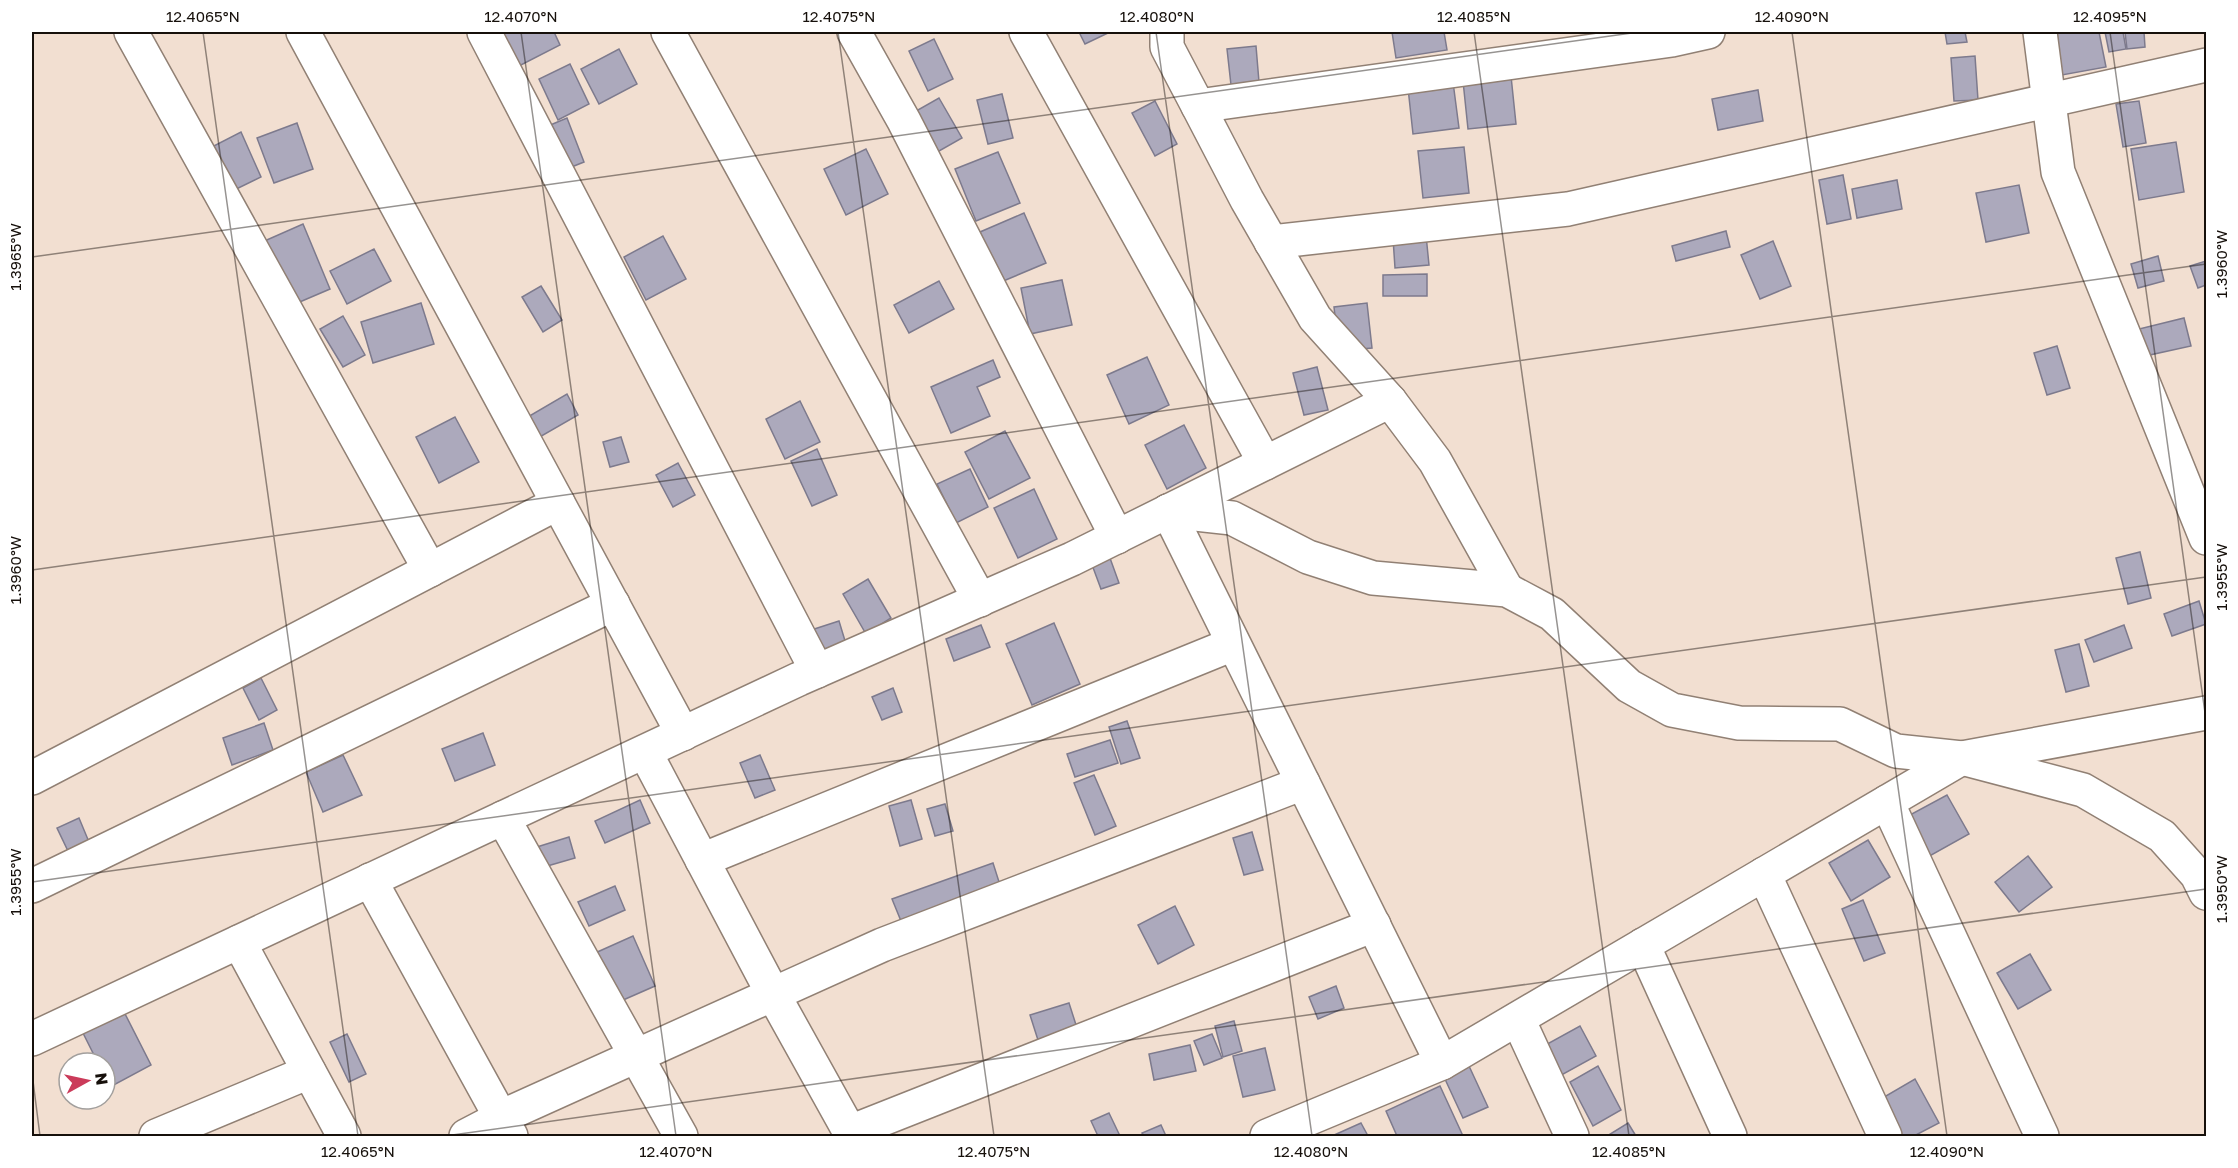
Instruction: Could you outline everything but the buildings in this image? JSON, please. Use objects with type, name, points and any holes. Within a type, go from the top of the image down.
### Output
[{"type":"street","points":[[131,32],[430,570]]},
{"type":"street","points":[[303,32],[683,734]]},
{"type":"street","points":[[484,32],[817,671]]},
{"type":"street","points":[[668,32],[980,600]]},
{"type":"street","points":[[854,32],[904,121],[1117,537]]},
{"type":"street","points":[[1026,32],[1265,463]]},
{"type":"street","points":[[1167,32],[1167,46],[1198,106],[1271,242],[1315,318],[1390,401],[1435,461],[1507,591]]},
{"type":"street","points":[[1198,106],[1672,40],[1708,32]]},
{"type":"street","points":[[2040,32],[2058,172],[2206,538]]},
{"type":"street","points":[[1271,242],[1568,209],[2206,65]]},
{"type":"street","points":[[32,1039],[817,671],[1117,537],[1390,401]]},
{"type":"street","points":[[32,778],[558,503]]},
{"type":"street","points":[[1168,511],[1232,519],[1308,557],[1373,578],[1507,591],[1552,614],[1629,686],[1672,710],[1739,723],[1840,724],[1896,751],[1962,758],[2083,790],[2162,836],[2197,875],[2206,893]]},
{"type":"street","points":[[1168,511],[1442,1062]]},
{"type":"street","points":[[32,886],[613,604]]},
{"type":"street","points":[[702,860],[1233,644]]},
{"type":"street","points":[[1267,1137],[1442,1062],[1962,758],[2206,713]]},
{"type":"street","points":[[645,752],[773,994],[851,1134],[1374,925]]},
{"type":"street","points":[[466,1137],[506,1127],[636,1056],[882,945],[1303,783]]},
{"type":"street","points":[[1887,802],[2042,1137]]},
{"type":"street","points":[[503,818],[681,1137]]},
{"type":"street","points":[[1764,874],[1885,1137]]},
{"type":"street","points":[[370,880],[506,1127]]},
{"type":"street","points":[[239,942],[344,1137]]},
{"type":"street","points":[[1643,945],[1730,1137]]},
{"type":"street","points":[[1518,1019],[1572,1137]]},
{"type":"street","points":[[156,1137],[309,1072]]}]
